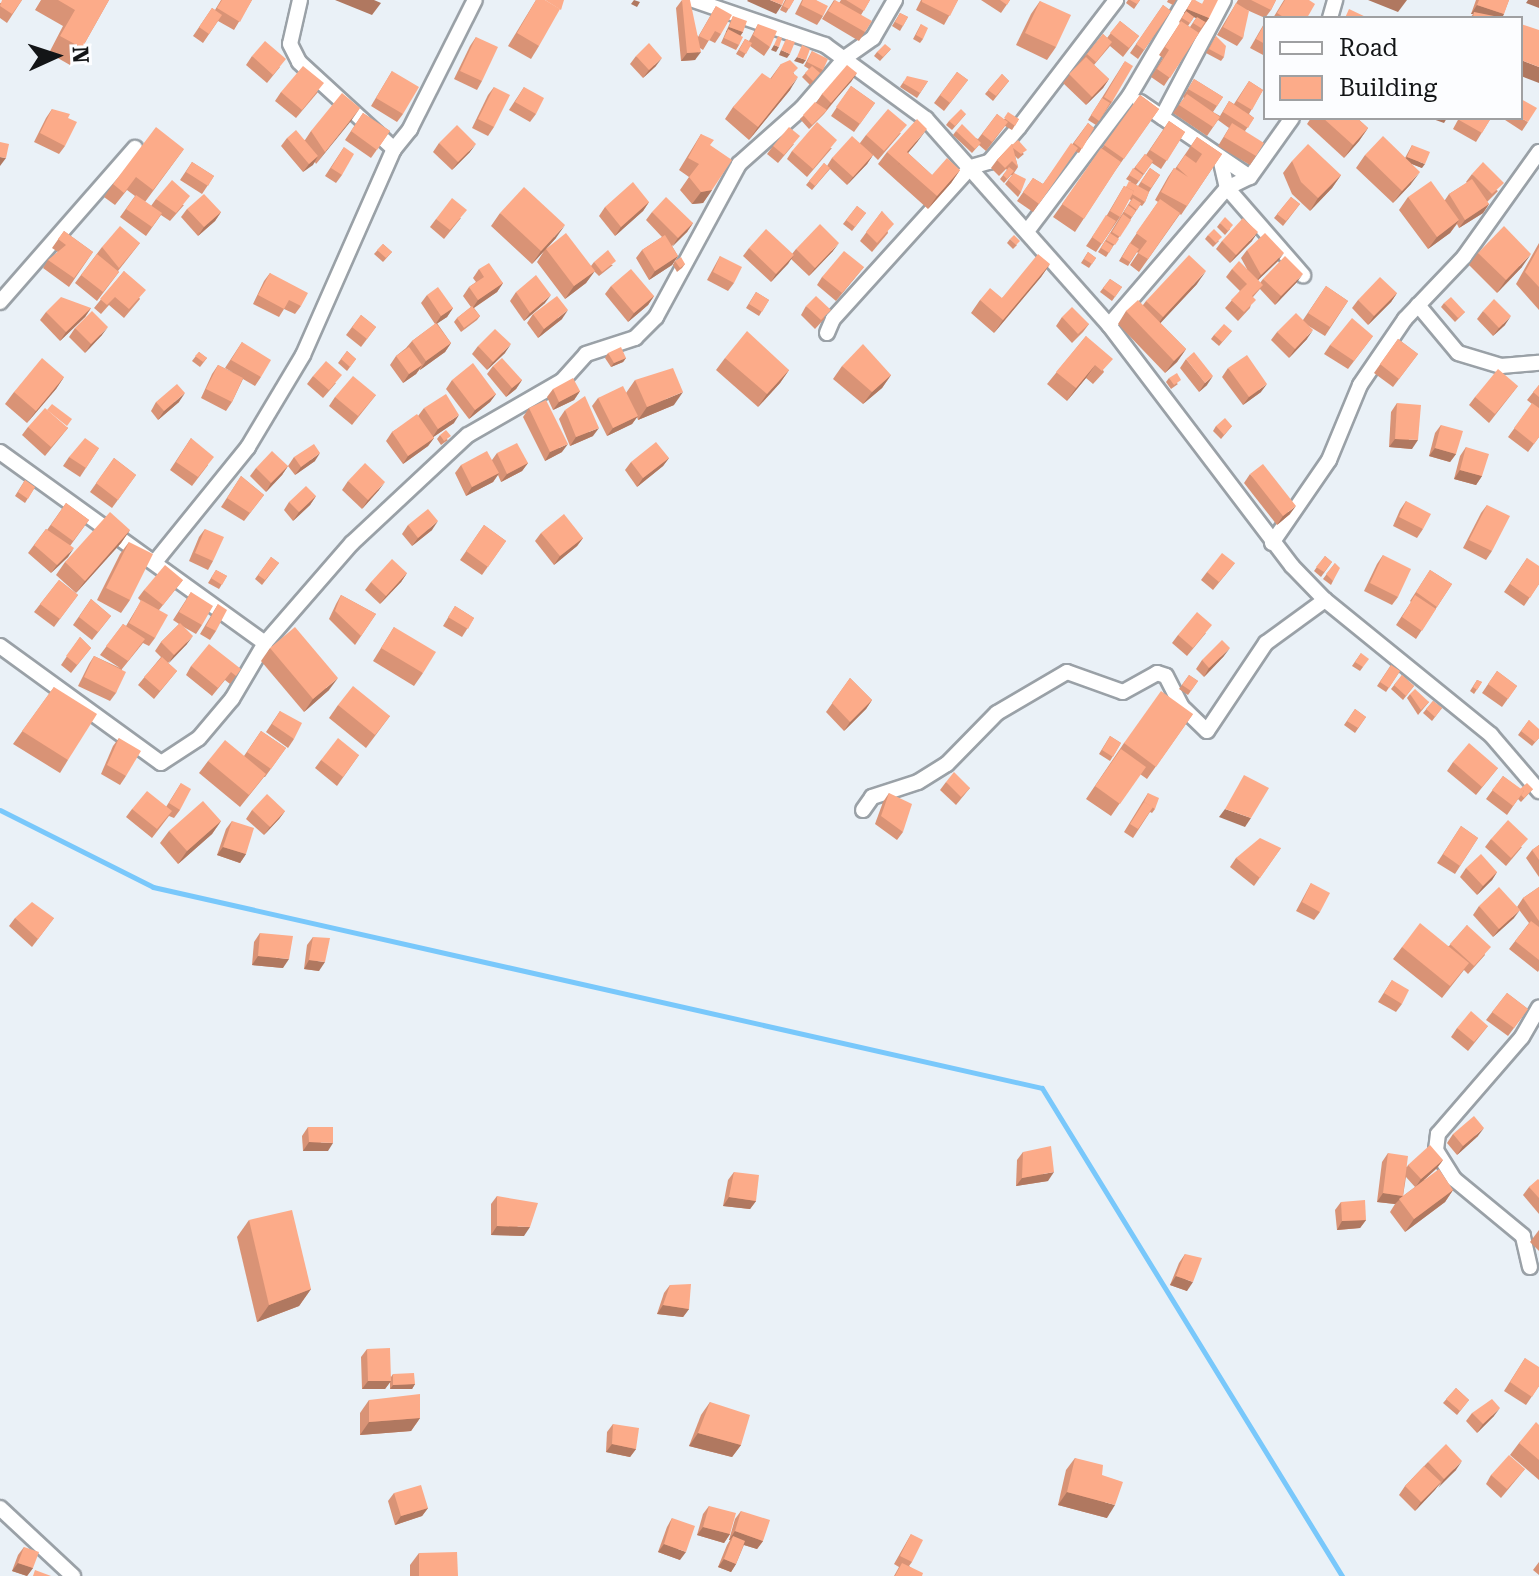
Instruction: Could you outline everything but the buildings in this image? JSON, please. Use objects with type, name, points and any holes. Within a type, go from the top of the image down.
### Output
[{"type":"street","points":[[300,0],[290,44],[299,62],[394,149]]},
{"type":"street","points":[[155,562],[248,447],[303,355],[394,149],[410,129],[475,0]]},
{"type":"street","points":[[693,0],[846,57],[926,119],[1028,230],[1109,325],[1272,543],[1325,600],[1491,735],[1539,791]]},
{"type":"street","points":[[0,646],[161,763],[199,738],[232,699],[265,643],[352,543],[468,435],[562,381],[586,354],[635,338],[656,317],[739,164],[802,108],[846,57],[873,38],[895,0]]},
{"type":"street","points":[[827,333],[833,319],[971,167],[989,162],[1116,0]]},
{"type":"street","points":[[1028,230],[1130,95],[1186,0]]},
{"type":"street","points":[[1162,117],[1224,0]]},
{"type":"street","points":[[1130,95],[1250,177]]},
{"type":"street","points":[[1109,325],[1227,188],[1250,177],[1291,120]]},
{"type":"street","points":[[0,302],[135,148]]},
{"type":"street","points":[[1272,543],[1329,460],[1360,385],[1418,305],[1464,257],[1539,152]]},
{"type":"street","points":[[1220,158],[1227,188],[1303,275]]},
{"type":"street","points":[[1418,305],[1458,353],[1501,366],[1539,363]]},
{"type":"street","points":[[0,452],[265,643]]},
{"type":"street","points":[[863,810],[872,797],[918,782],[947,764],[997,713],[1067,672],[1123,692],[1157,673],[1166,676],[1181,706],[1207,731],[1266,643],[1325,600]]},
{"type":"street","points":[[1530,1267],[1523,1236],[1454,1179],[1436,1150],[1438,1134],[1493,1064],[1522,1037],[1539,1008]]},
{"type":"street","points":[[0,1508],[73,1576]]},
{"type":"waterway","points":[[0,810],[153,887],[1042,1088],[1342,1576]]}]
